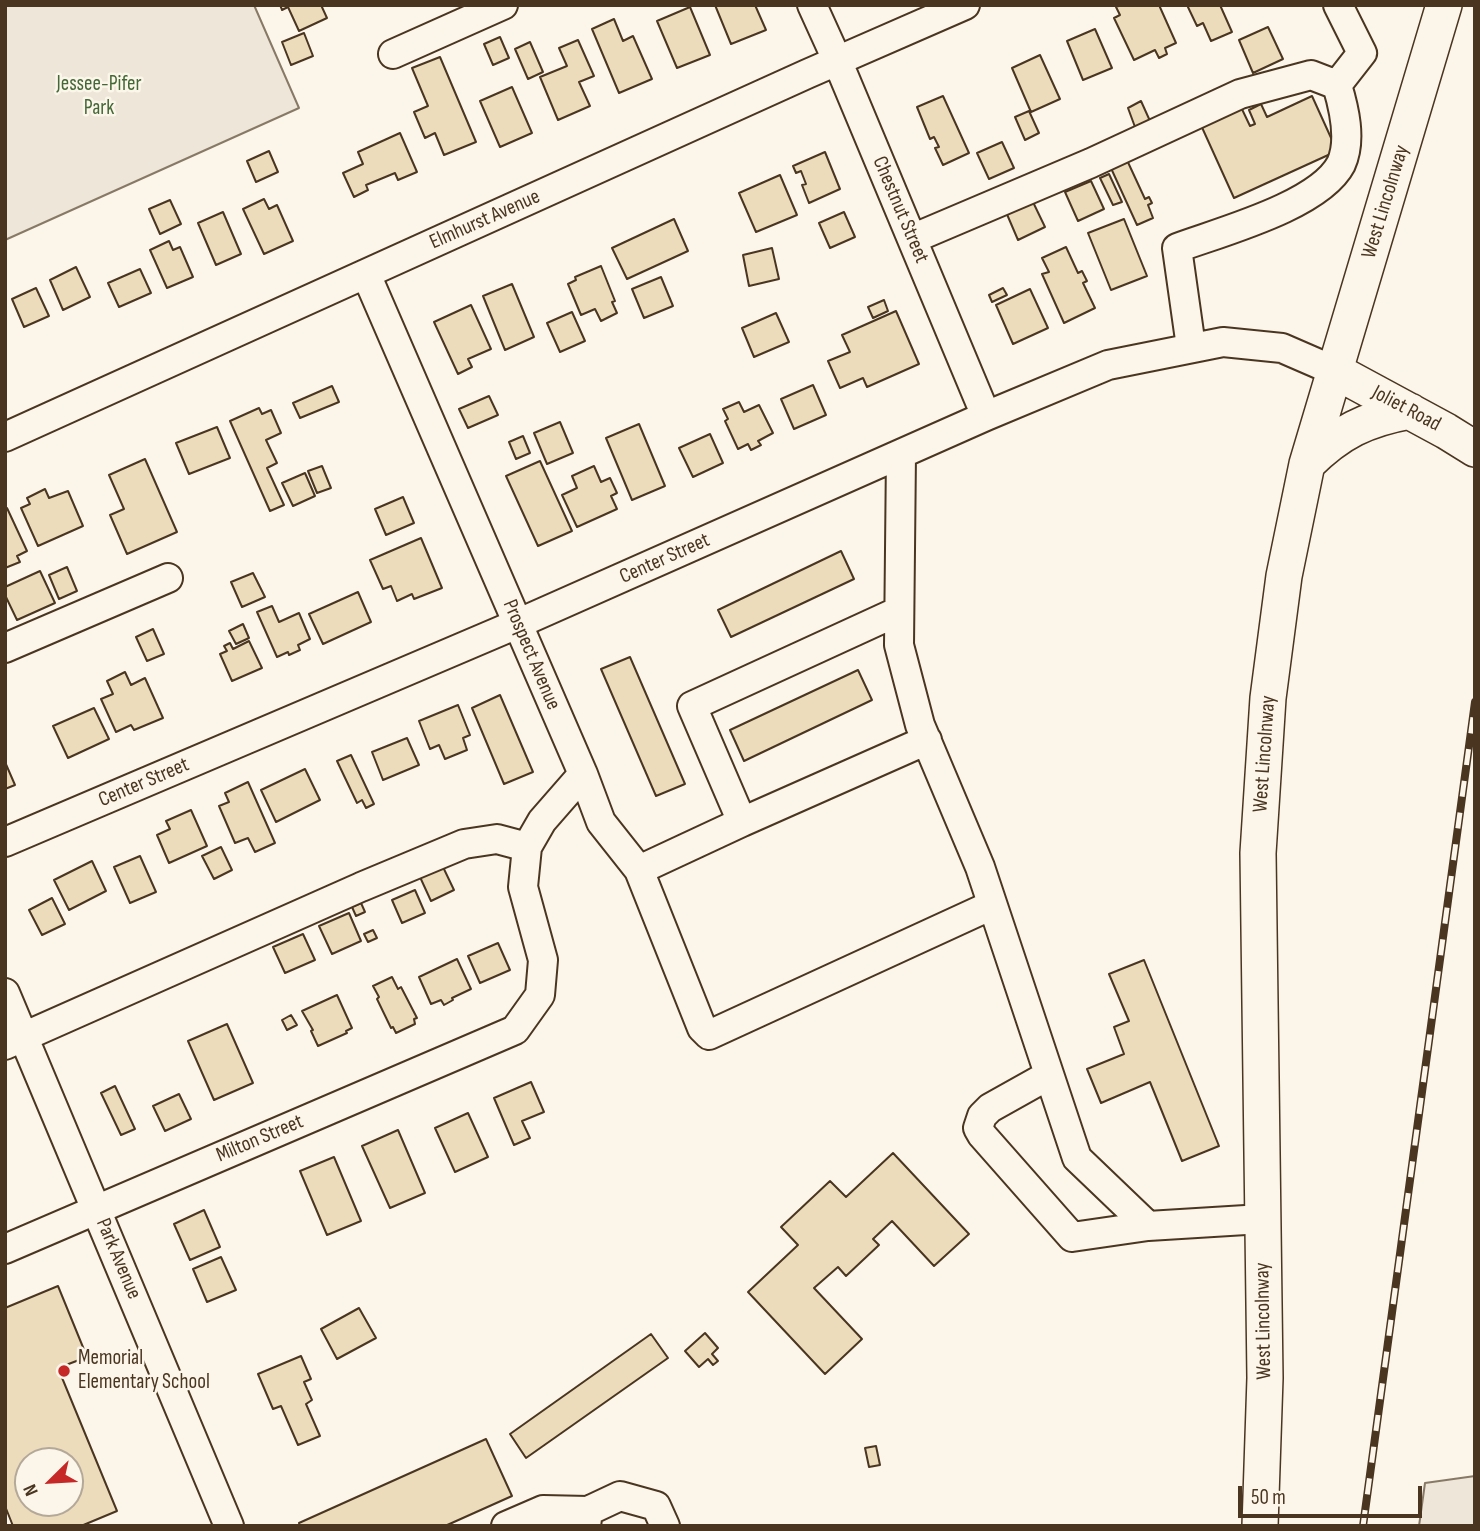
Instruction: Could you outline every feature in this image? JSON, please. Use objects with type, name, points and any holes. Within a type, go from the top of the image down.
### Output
[{"type":"main road","name":"West Lincolnway","points":[[1260,1526],[1265,1378],[1258,853],[1268,698],[1284,576],[1307,464],[1444,5]]},
{"type":"main road","name":"Joliet Road","points":[[1335,371],[1461,440]]},
{"type":"main road","points":[[1307,464],[1325,446],[1363,422],[1409,411]]},
{"type":"street","points":[[393,54],[503,5]]},
{"type":"street","name":"Chestnut Street","points":[[812,5],[986,416]]},
{"type":"street","name":"Elmhurst Avenue","points":[[5,437],[837,60],[965,5]]},
{"type":"street","points":[[1337,85],[1362,53],[1338,5]]},
{"type":"street","points":[[912,239],[1091,163],[1240,94],[1311,75],[1337,85]]},
{"type":"street","points":[[1191,347],[1177,248],[1299,202],[1333,173],[1341,163],[1346,136],[1345,110],[1337,85]]},
{"type":"street","name":"Prospect Avenue","points":[[366,274],[583,774],[601,822],[639,870],[702,1028],[709,1035],[992,905]]},
{"type":"street","name":"Center Street","points":[[5,842],[517,624],[986,416],[1108,366],[1223,342],[1282,348],[1335,371]]},
{"type":"street","points":[[901,454],[899,645],[927,740],[980,867],[1077,1158],[1148,1226]]},
{"type":"street","points":[[5,648],[168,578]]},
{"type":"street","points":[[742,822],[692,706],[899,611]]},
{"type":"street","points":[[639,870],[927,740]]},
{"type":"street","points":[[15,1041],[464,844],[497,839],[527,847],[542,821],[583,774]]},
{"type":"street","name":"Milton Street","points":[[5,1249],[515,1030],[540,995],[543,960],[523,887],[527,847]]},
{"type":"street","name":"Park Avenue","points":[[5,993],[15,1041],[97,1209],[229,1526]]},
{"type":"street","points":[[1049,1075],[990,1108],[982,1116],[978,1128],[1072,1237],[1148,1226],[1262,1219]]},
{"type":"street","points":[[506,1526],[543,1510],[587,1518],[620,1496],[656,1506],[665,1526]]},
{"type":"green space","name":"Jessee-Pifer Park","points":[[5,5],[254,5],[299,108],[5,240]]},
{"type":"green space","points":[[1475,1476],[1475,1526],[1419,1526],[1425,1483]]},
{"type":"building","points":[[280,5],[321,5],[327,18],[299,31],[288,7],[282,10]]},
{"type":"building","points":[[715,5],[755,5],[766,30],[731,44]]},
{"type":"building","points":[[1159,5],[1176,43],[1165,48],[1167,54],[1159,58],[1155,50],[1134,60],[1114,18],[1120,15],[1116,7]]},
{"type":"building","points":[[1187,5],[1220,5],[1232,32],[1211,41],[1203,23],[1197,26]]},
{"type":"building","points":[[690,7],[710,55],[677,68],[657,21]]},
{"type":"building","points":[[614,19],[623,41],[633,36],[652,79],[619,93],[592,29]]},
{"type":"building","points":[[1268,27],[1283,59],[1253,73],[1239,40]]},
{"type":"building","points":[[1095,29],[1112,68],[1083,80],[1067,41]]},
{"type":"building","points":[[304,33],[313,56],[291,65],[282,42]]},
{"type":"building","points":[[500,37],[509,58],[493,65],[484,44]]},
{"type":"building","points":[[578,40],[594,76],[579,82],[590,106],[558,120],[540,77],[567,66],[559,48]]},
{"type":"building","points":[[530,42],[543,72],[528,79],[515,49]]},
{"type":"building","points":[[1040,55],[1060,99],[1031,112],[1012,68]]},
{"type":"building","points":[[440,57],[476,142],[444,155],[435,133],[425,138],[414,112],[428,106],[412,68]]},
{"type":"building","points":[[512,87],[532,133],[500,147],[480,101]]},
{"type":"building","points":[[943,96],[969,153],[943,165],[935,148],[939,147],[934,137],[930,139],[917,107]]},
{"type":"building","points":[[1312,96],[1337,151],[1234,198],[1200,123],[1240,105],[1250,126],[1255,124],[1249,110],[1261,104],[1267,117]]},
{"type":"building","points":[[1141,101],[1150,121],[1135,127],[1128,108]]},
{"type":"building","points":[[1029,111],[1039,133],[1025,140],[1015,117]]},
{"type":"building","points":[[400,133],[417,172],[398,180],[395,173],[366,185],[368,190],[354,197],[343,173],[363,164],[358,152]]},
{"type":"building","points":[[1002,142],[1014,168],[989,179],[977,153]]},
{"type":"building","points":[[269,151],[278,172],[256,182],[247,161]]},
{"type":"building","points":[[825,152],[840,189],[809,203],[802,185],[806,184],[801,171],[796,173],[793,166]]},
{"type":"building","points":[[1126,158],[1145,199],[1149,197],[1152,203],[1148,205],[1153,218],[1137,225],[1110,166]]},
{"type":"building","points":[[1109,174],[1122,202],[1113,205],[1100,178]]},
{"type":"building","points":[[780,175],[797,215],[756,232],[739,193]]},
{"type":"building","points":[[1091,181],[1104,209],[1078,221],[1065,192]]},
{"type":"building","points":[[264,199],[269,209],[277,205],[293,241],[264,254],[243,209]]},
{"type":"building","points":[[170,200],[181,224],[160,234],[149,209]]},
{"type":"building","points":[[1032,200],[1045,227],[1018,240],[1006,212]]},
{"type":"building","points":[[223,212],[241,254],[216,265],[198,223]]},
{"type":"building","points":[[844,212],[855,237],[830,248],[819,223]]},
{"type":"building","points":[[674,219],[688,251],[627,279],[612,248]]},
{"type":"building","points":[[1124,219],[1147,276],[1111,290],[1088,233]]},
{"type":"building","points":[[169,241],[173,250],[180,247],[193,277],[167,288],[150,250]]},
{"type":"building","points":[[1066,247],[1078,273],[1082,271],[1087,281],[1083,283],[1095,308],[1064,323],[1042,274],[1049,272],[1042,258]]},
{"type":"building","points":[[772,248],[779,279],[749,286],[743,255]]},
{"type":"building","points":[[601,266],[617,313],[601,321],[595,309],[581,315],[568,284],[576,280],[575,277]]},
{"type":"building","points":[[76,267],[90,297],[63,310],[50,280]]},
{"type":"building","points":[[140,269],[151,293],[119,307],[108,283]]},
{"type":"building","points":[[661,277],[673,306],[644,318],[632,289]]},
{"type":"building","points":[[512,284],[534,337],[505,350],[483,296]]},
{"type":"building","points":[[36,288],[49,316],[24,327],[12,299]]},
{"type":"building","points":[[1003,288],[1007,295],[992,302],[989,295]]},
{"type":"building","points":[[1030,289],[1048,328],[1013,344],[996,305]]},
{"type":"building","points":[[884,300],[888,311],[873,318],[868,307]]},
{"type":"building","points":[[471,305],[491,349],[468,359],[472,367],[458,374],[434,322]]},
{"type":"building","points":[[896,311],[919,364],[867,387],[863,378],[840,388],[828,361],[850,352],[842,335]]},
{"type":"building","points":[[572,312],[585,341],[560,352],[547,323]]},
{"type":"building","points":[[776,313],[789,342],[754,357],[742,328]]},
{"type":"building","points":[[813,385],[826,415],[794,429],[781,399]]},
{"type":"building","points":[[332,386],[339,402],[300,418],[293,403]]},
{"type":"building","points":[[489,396],[498,415],[468,428],[459,409]]},
{"type":"building","points":[[739,402],[744,412],[759,405],[773,433],[758,441],[761,445],[751,450],[748,444],[738,449],[725,421],[728,419],[723,409]]},
{"type":"building","points":[[259,408],[262,414],[271,410],[281,433],[266,440],[277,463],[267,468],[284,505],[270,511],[230,421]]},
{"type":"building","points":[[560,422],[573,453],[547,464],[534,433]]},
{"type":"building","points":[[639,424],[665,486],[632,500],[606,438]]},
{"type":"building","points":[[217,427],[230,458],[189,474],[176,443]]},
{"type":"building","points":[[710,434],[723,463],[693,477],[679,448]]},
{"type":"building","points":[[523,436],[530,453],[516,459],[509,442]]},
{"type":"building","points":[[145,459],[177,532],[127,554],[110,515],[124,509],[109,475]]},
{"type":"building","points":[[540,461],[572,531],[538,546],[506,476]]},
{"type":"building","points":[[322,466],[331,488],[317,493],[308,471]]},
{"type":"building","points":[[594,466],[601,482],[610,478],[617,493],[611,496],[617,509],[577,527],[562,495],[577,488],[572,476]]},
{"type":"building","points":[[305,473],[315,496],[293,506],[282,483]]},
{"type":"building","points":[[45,489],[49,498],[68,491],[83,526],[38,546],[21,508],[30,504],[27,498]]},
{"type":"building","points":[[403,497],[414,523],[386,535],[375,509]]},
{"type":"building","points":[[5,508],[27,551],[17,556],[20,562],[5,568]]},
{"type":"building","points":[[421,538],[442,588],[414,599],[412,594],[397,601],[391,586],[383,589],[370,560]]},
{"type":"building","points":[[841,551],[854,579],[731,637],[718,610]]},
{"type":"building","points":[[67,567],[77,591],[59,599],[49,575]]},
{"type":"building","points":[[40,571],[55,603],[17,620],[5,595],[5,587]]},
{"type":"building","points":[[253,573],[265,597],[242,607],[231,582]]},
{"type":"building","points":[[358,592],[371,622],[323,644],[309,614]]},
{"type":"building","points":[[272,606],[279,622],[299,613],[310,639],[298,645],[300,650],[277,657],[257,612]]},
{"type":"building","points":[[243,624],[249,638],[236,644],[229,631]]},
{"type":"building","points":[[153,629],[164,654],[147,661],[136,637]]},
{"type":"building","points":[[249,641],[262,668],[232,681],[220,654],[227,651],[224,646],[230,643],[233,649]]},
{"type":"building","points":[[630,657],[685,784],[656,796],[601,669]]},
{"type":"building","points":[[858,670],[872,700],[744,761],[730,730]]},
{"type":"building","points":[[125,672],[131,685],[145,678],[163,718],[134,730],[131,725],[116,732],[101,699],[113,694],[107,681]]},
{"type":"building","points":[[500,695],[533,772],[504,784],[472,708]]},
{"type":"building","points":[[458,705],[470,735],[463,738],[467,750],[445,759],[439,745],[430,749],[419,721]]},
{"type":"building","points":[[94,708],[109,739],[68,758],[53,726]]},
{"type":"building","points":[[407,738],[419,765],[383,780],[372,752]]},
{"type":"building","points":[[351,755],[374,804],[366,808],[362,800],[357,803],[337,761]]},
{"type":"building","points":[[5,762],[15,785],[5,789]]},
{"type":"building","points":[[305,769],[320,800],[276,822],[261,790]]},
{"type":"building","points":[[248,782],[275,843],[255,852],[248,838],[235,843],[219,806],[229,802],[225,793]]},
{"type":"building","points":[[191,810],[207,846],[169,863],[157,835],[170,829],[166,821]]},
{"type":"building","points":[[221,847],[232,870],[214,879],[202,856]]},
{"type":"building","points":[[140,856],[156,892],[130,903],[114,867]]},
{"type":"building","points":[[92,861],[106,891],[69,910],[54,880]]},
{"type":"building","points":[[443,867],[454,890],[431,901],[420,877]]},
{"type":"building","points":[[415,890],[425,913],[402,923],[392,900]]},
{"type":"building","points":[[52,898],[65,924],[42,935],[29,910]]},
{"type":"building","points":[[361,903],[365,912],[356,916],[352,907]]},
{"type":"building","points":[[349,913],[361,941],[332,954],[319,926]]},
{"type":"building","points":[[373,930],[377,938],[368,942],[364,934]]},
{"type":"building","points":[[303,934],[315,960],[285,973],[273,947]]},
{"type":"building","points":[[498,943],[510,970],[480,983],[468,956]]},
{"type":"building","points":[[457,959],[471,989],[444,1005],[441,1000],[431,1004],[419,977]]},
{"type":"building","points":[[1144,960],[1219,1146],[1182,1161],[1150,1082],[1101,1103],[1087,1069],[1124,1054],[1114,1027],[1129,1021],[1109,974]]},
{"type":"building","points":[[392,977],[398,989],[401,987],[417,1018],[414,1019],[415,1024],[396,1033],[393,1027],[391,1028],[373,986]]},
{"type":"building","points":[[337,995],[352,1028],[318,1046],[311,1031],[313,1030],[302,1011]]},
{"type":"building","points":[[291,1015],[297,1025],[287,1030],[282,1020]]},
{"type":"building","points":[[227,1024],[253,1083],[214,1100],[188,1041]]},
{"type":"building","points":[[531,1082],[544,1112],[522,1121],[530,1138],[514,1145],[494,1098]]},
{"type":"building","points":[[115,1086],[135,1129],[121,1135],[101,1093]]},
{"type":"building","points":[[179,1094],[191,1119],[165,1131],[153,1106]]},
{"type":"building","points":[[468,1113],[488,1157],[455,1172],[435,1128]]},
{"type":"building","points":[[398,1130],[425,1193],[390,1208],[362,1146]]},
{"type":"building","points":[[893,1153],[969,1234],[934,1266],[892,1221],[873,1239],[879,1245],[846,1276],[838,1267],[814,1288],[862,1339],[825,1374],[748,1292],[798,1245],[781,1227],[830,1181],[846,1197]]},
{"type":"building","points":[[334,1157],[361,1221],[327,1235],[300,1171]]},
{"type":"building","points":[[204,1210],[220,1247],[190,1260],[174,1224]]},
{"type":"building","points":[[221,1257],[236,1290],[207,1302],[193,1269]]},
{"type":"building","name":"Memorial Elementary School","points":[[58,1286],[87,1357],[58,1368],[117,1511],[81,1526],[13,1526],[5,1506],[5,1308]]},
{"type":"building","points":[[359,1308],[376,1338],[337,1359],[321,1329]]},
{"type":"building","points":[[705,1333],[718,1348],[712,1354],[718,1361],[713,1365],[708,1359],[699,1367],[685,1351]]},
{"type":"building","points":[[651,1334],[668,1358],[526,1458],[510,1434]]},
{"type":"building","points":[[301,1356],[311,1379],[304,1382],[312,1400],[306,1404],[320,1436],[298,1445],[281,1406],[273,1409],[258,1374]]},
{"type":"building","points":[[486,1439],[512,1496],[445,1526],[300,1526],[299,1523]]},
{"type":"building","points":[[876,1446],[880,1465],[869,1467],[865,1448]]},
{"type":"railway","points":[[1363,1526],[1475,702]]},
{"type":"place","name":"Memorial Elementary School","points":[[64,1371]]}]
